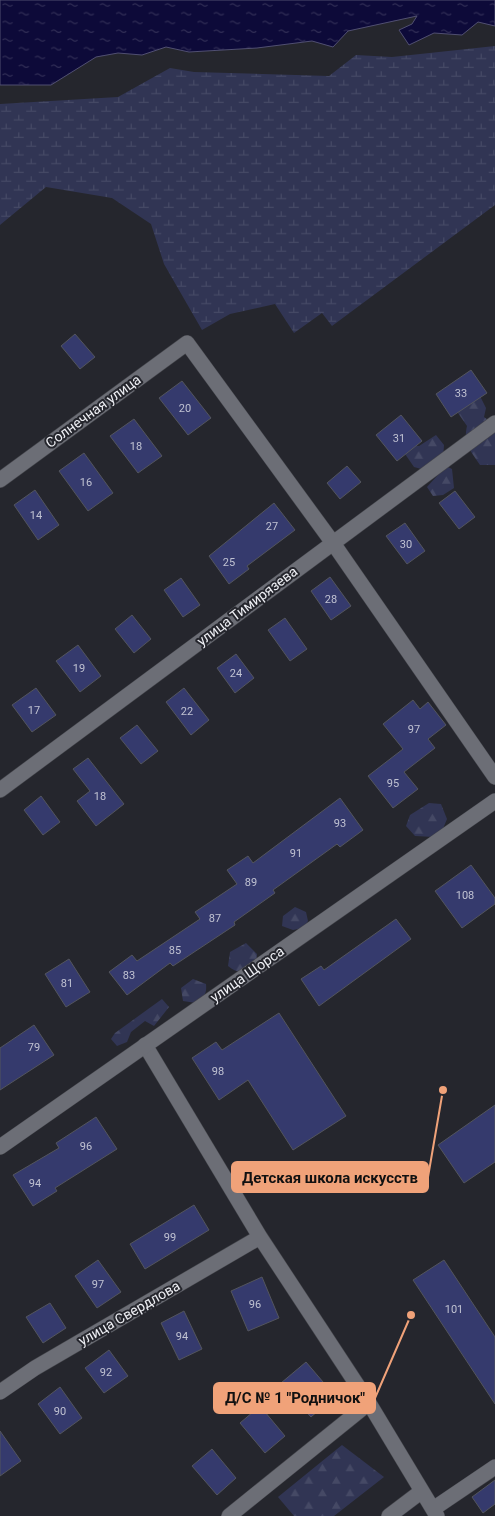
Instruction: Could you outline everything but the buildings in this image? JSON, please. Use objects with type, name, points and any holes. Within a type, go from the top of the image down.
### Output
[{"type":"street","name":"Солнечная улица","points":[[0,480],[187,343],[333,543]]},
{"type":"street","name":"улица Тимирязева","points":[[0,790],[495,422]]},
{"type":"street","points":[[333,543],[495,777]]},
{"type":"street","name":"улица Щорса","points":[[0,1148],[495,801]]},
{"type":"street","points":[[145,1045],[260,1237],[370,1403],[435,1513],[495,1467]]},
{"type":"street","name":"улица Свердлова","points":[[0,1392],[35,1368],[260,1237]]},
{"type":"street","points":[[230,1516],[370,1403]]},
{"type":"street","points":[[388,1516],[422,1491]]},
{"type":"green space","points":[[495,46],[495,205],[332,326],[322,313],[294,333],[275,304],[230,314],[202,330],[164,264],[151,224],[112,198],[46,187],[0,225],[0,104],[118,97],[170,68],[194,72],[329,76],[356,55],[392,57]]},
{"type":"green space","points":[[480,396],[486,408],[484,417],[495,425],[495,465],[480,465],[470,451],[466,438],[467,426],[458,413],[460,405]]},
{"type":"green space","points":[[436,435],[444,445],[443,458],[425,470],[414,467],[403,451],[410,445],[419,446]]},
{"type":"green space","points":[[446,466],[452,469],[454,488],[443,495],[433,496],[427,487]]},
{"type":"green space","points":[[429,803],[441,804],[447,819],[442,831],[434,837],[415,836],[406,826],[410,815]]},
{"type":"green space","points":[[295,907],[306,912],[308,921],[303,928],[293,930],[282,926],[283,916]]},
{"type":"green space","points":[[246,943],[257,954],[256,964],[245,971],[235,971],[228,966],[230,952]]},
{"type":"green space","points":[[193,979],[206,984],[204,995],[196,1003],[183,1001],[181,988]]},
{"type":"green space","points":[[162,999],[169,1007],[154,1026],[145,1021],[131,1032],[127,1042],[117,1046],[111,1039],[115,1033]]},
{"type":"green space","points":[[342,1445],[384,1477],[334,1516],[294,1516],[278,1497]]},
{"type":"water","points":[[0,0],[495,0],[495,26],[478,22],[462,35],[434,33],[409,45],[399,30],[412,24],[417,16],[348,31],[333,47],[312,41],[257,48],[189,52],[166,47],[142,55],[118,53],[96,57],[51,85],[0,85]]},
{"type":"place","name":"Детская школа искусств","points":[[443,1090]]},
{"type":"place","name":"Д/С № 1 \"Родничок\"","points":[[411,1315]]}]
